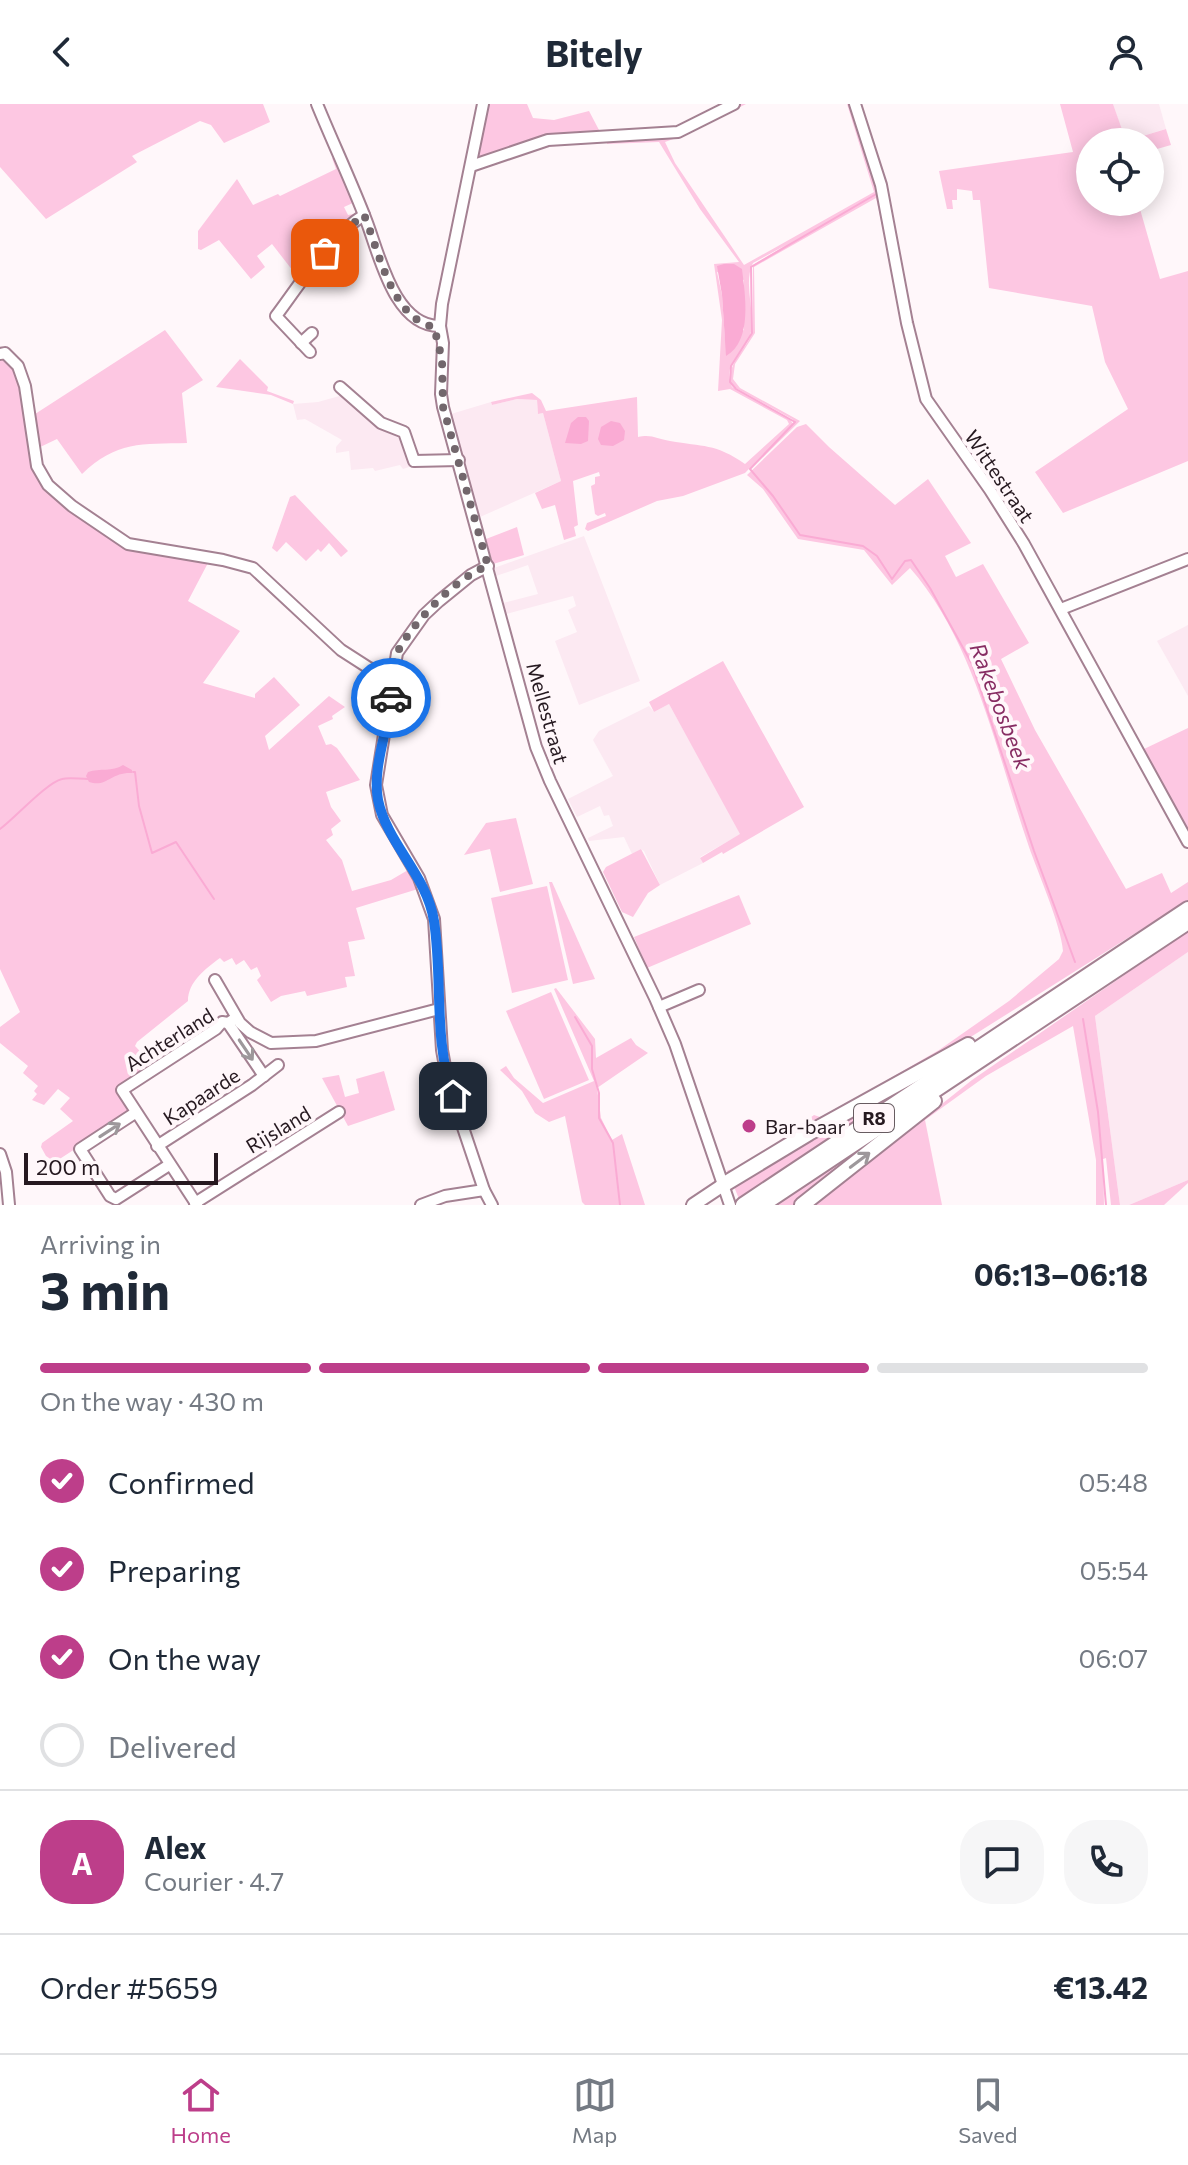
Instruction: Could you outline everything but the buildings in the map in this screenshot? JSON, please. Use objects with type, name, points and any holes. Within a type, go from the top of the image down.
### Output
[{"type":"highway","name":"R8","points":[[762,1205],[1188,909]]},
{"type":"highway","name":"R8","points":[[734,1204],[1188,922]]},
{"type":"highway","name":"R8","points":[[723,1185],[809,1133],[963,1048],[1008,1036]]},
{"type":"highway","name":"R8","points":[[802,1205],[993,1058],[1008,1036]]},
{"type":"main road","points":[[693,1205],[723,1185]]},
{"type":"street","points":[[317,104],[364,215],[384,273],[411,314],[423,325],[437,326],[483,104]]},
{"type":"street","points":[[471,166],[548,140],[678,132],[734,104]]},
{"type":"street","name":"Wittestraat","points":[[855,104],[881,185],[907,323],[926,399],[990,490],[1061,609],[1188,842]]},
{"type":"street","points":[[310,352],[276,316],[342,234],[364,215]]},
{"type":"street","name":"Mellestraat","points":[[437,326],[442,359],[443,407],[540,757],[659,1007],[675,1044],[723,1185],[734,1204]]},
{"type":"street","points":[[301,343],[312,333]]},
{"type":"street","points":[[0,354],[5,353],[14,360],[22,377],[37,466],[48,485],[72,506],[128,544],[253,568],[341,650],[369,668],[394,674]]},
{"type":"street","points":[[340,387],[381,423],[404,432],[414,461],[459,460]]},
{"type":"street","points":[[1061,609],[1188,559]]},
{"type":"street","points":[[488,566],[471,575],[424,615],[397,653],[387,732],[377,773],[382,815],[419,878],[434,919],[442,1050],[448,1083],[484,1190],[492,1205]]},
{"type":"street","name":"Kapaarde","points":[[215,980],[232,1020],[264,1076]]},
{"type":"street","points":[[659,1007],[699,990]]},
{"type":"street","points":[[232,1020],[271,1043],[299,1044],[338,1037],[439,1009]]},
{"type":"street","name":"Achterland","points":[[135,1113],[122,1090],[216,1029],[222,1022],[232,1020]]},
{"type":"street","name":"Kapaarde","points":[[157,1146],[278,1065]]},
{"type":"street","name":"Rijsland","points":[[196,1204],[339,1112]]},
{"type":"street","points":[[169,1165],[116,1199],[110,1196],[80,1149],[135,1113],[196,1204]]},
{"type":"street","points":[[0,1154],[6,1172],[9,1205]]},
{"type":"street","points":[[421,1205],[445,1196],[484,1190]]},
{"type":"shaded area","points":[[0,104],[263,104],[270,122],[224,143],[211,125],[200,121],[132,156],[137,162],[46,219],[0,167]]},
{"type":"shaded area","points":[[487,104],[527,104],[533,118],[554,120],[589,111],[599,130],[597,133],[476,160]]},
{"type":"shaded area","points":[[739,104],[746,104],[665,142],[675,163],[744,265],[874,192],[847,104],[851,104],[876,194],[880,193],[896,289],[876,198],[754,267],[755,333],[735,364],[733,379],[740,388],[800,421],[753,467],[795,422],[792,419],[732,386],[731,370],[753,330],[753,265],[786,245],[753,263],[749,279],[751,332],[732,364],[729,378],[732,387],[790,419],[793,424],[745,473],[683,496],[657,501],[588,531],[585,529],[587,523],[606,516],[605,513],[595,514],[591,486],[595,484],[595,477],[600,476],[599,472],[573,481],[578,525],[574,527],[576,536],[564,540],[555,505],[542,509],[535,493],[561,481],[543,413],[538,414],[537,400],[517,399],[492,405],[491,402],[532,393],[541,400],[546,411],[637,397],[638,437],[651,436],[709,447],[745,464],[789,424],[787,420],[730,389],[718,391],[722,320],[714,264],[739,262],[700,209],[659,142],[607,144],[607,140],[674,135]],"holes":[[[717,272],[744,280],[744,330],[725,339]]]},
{"type":"shaded area","points":[[1060,104],[1113,104],[1121,128],[1076,128],[1076,216],[1142,216],[1160,279],[1188,271],[1188,461],[1063,513],[1035,472],[1128,409],[1105,362],[1092,306],[989,288],[980,200],[973,200],[972,191],[957,189],[957,200],[952,200],[953,209],[947,209],[939,171],[1073,152]]},
{"type":"shaded area","points":[[1113,104],[1159,104],[1166,129],[1164,128],[1121,128]]},
{"type":"shaded area","points":[[1166,129],[1171,145],[1164,147],[1164,130]]},
{"type":"shaded area","points":[[332,158],[337,160],[355,202],[344,207],[348,215],[359,213],[300,280],[272,244],[257,256],[265,267],[251,279],[219,240],[198,249],[198,231],[237,179],[253,205],[278,194],[280,196],[336,169]]},
{"type":"shaded area","points":[[734,264],[742,269],[745,304],[740,340],[726,356],[717,266]]},
{"type":"shaded area","points":[[165,330],[203,380],[182,393],[187,443],[130,446],[106,455],[82,474],[57,439],[36,449],[32,416]]},
{"type":"shaded area","points":[[0,358],[16,372],[21,386],[31,460],[42,483],[123,545],[209,561],[188,601],[240,631],[203,683],[255,698],[255,694],[274,677],[300,705],[265,736],[269,750],[329,696],[345,707],[332,716],[333,719],[318,726],[326,745],[337,748],[360,780],[326,792],[331,807],[341,821],[331,829],[333,835],[326,840],[342,860],[352,891],[391,880],[408,870],[418,889],[356,908],[365,939],[348,942],[355,976],[345,977],[347,987],[307,996],[305,991],[281,996],[271,1002],[257,980],[261,976],[257,967],[251,970],[244,960],[236,965],[232,958],[224,962],[220,958],[214,962],[194,982],[188,1001],[137,1042],[135,1046],[151,1063],[118,1089],[130,1109],[129,1114],[55,1162],[46,1156],[41,1147],[42,1143],[73,1121],[60,1109],[70,1098],[58,1089],[44,1105],[32,1100],[38,1086],[23,1073],[28,1066],[0,1043],[0,1027],[20,1012],[0,969]]},
{"type":"shaded area","points":[[240,359],[268,387],[267,391],[294,401],[293,404],[271,395],[216,387]]},
{"type":"shaded area","points":[[343,395],[372,424],[403,440],[412,466],[403,469],[400,465],[375,471],[373,468],[351,470],[349,451],[336,453],[336,447],[342,440],[305,419],[297,420],[293,404],[318,402]]},
{"type":"shaded area","points":[[517,399],[537,400],[538,414],[543,413],[561,481],[480,517],[451,414],[491,402],[492,405]]},
{"type":"shaded area","points":[[578,417],[586,417],[589,421],[588,441],[565,443],[571,423]]},
{"type":"shaded area","points":[[611,421],[620,423],[625,431],[624,440],[613,446],[601,445],[598,439],[601,427]]},
{"type":"shaded area","points":[[806,424],[895,505],[928,479],[971,543],[945,556],[956,577],[983,564],[1029,643],[1001,659],[1035,730],[1126,889],[1162,873],[1171,893],[1188,882],[1188,900],[931,1062],[731,1176],[726,1173],[728,1170],[758,1156],[814,1115],[827,1115],[939,1050],[1009,1001],[1059,959],[1063,951],[1054,914],[982,701],[952,630],[932,597],[910,568],[892,585],[864,550],[798,539],[763,489],[747,475],[797,427]]},
{"type":"shaded area","points":[[295,495],[348,551],[341,557],[329,543],[306,561],[286,542],[277,552],[272,548],[290,497]]},
{"type":"shaded area","points":[[517,527],[524,555],[493,564],[486,539]]},
{"type":"shaded area","points":[[584,536],[640,681],[579,705],[555,641],[577,632],[568,610],[576,606],[573,596],[506,614],[503,603],[538,594],[528,565],[496,576],[494,568]]},
{"type":"shaded area","points":[[1188,625],[1188,696],[1157,641]]},
{"type":"shaded area","points":[[723,661],[804,807],[703,863],[700,858],[740,834],[669,704],[654,712],[649,702]]},
{"type":"shaded area","points":[[669,704],[741,834],[700,857],[703,863],[660,885],[644,851],[641,849],[632,854],[624,837],[589,841],[588,838],[613,826],[609,815],[604,816],[600,806],[577,817],[568,799],[613,776],[593,740],[599,731],[649,706],[654,712]]},
{"type":"shaded area","points":[[1188,728],[1188,829],[1144,749]]},
{"type":"shaded area","points":[[123,765],[132,773],[100,783],[89,782],[86,776],[88,772]]},
{"type":"shaded area","points":[[516,818],[533,884],[500,892],[490,849],[464,855],[486,823]]},
{"type":"shaded area","points":[[641,849],[660,885],[648,893],[633,917],[622,912],[603,872],[606,867]]},
{"type":"shaded area","points":[[549,882],[552,882],[595,979],[573,984]]},
{"type":"shaded area","points":[[547,886],[568,980],[512,993],[491,898]]},
{"type":"shaded area","points":[[739,895],[751,924],[647,968],[634,937]]},
{"type":"shaded area","points":[[1188,931],[1188,952],[1095,1016],[1120,1205],[1111,1205],[1106,1158],[1103,1159],[1104,1205],[1096,1205],[1096,1160],[1073,1026],[986,1076],[925,1120],[942,1205],[815,1205],[972,1080]]},
{"type":"shaded area","points":[[1188,952],[1188,1180],[1129,1205],[1120,1205],[1095,1016]]},
{"type":"shaded area","points":[[556,988],[595,1039],[596,1058],[631,1038],[648,1053],[597,1088],[601,1118],[612,1140],[622,1134],[645,1205],[585,1205],[565,1116],[549,1122],[535,1113],[522,1091],[500,1070],[506,1066],[514,1078],[543,1103],[594,1081]]},
{"type":"shaded area","points":[[551,992],[589,1080],[544,1099],[506,1011]]},
{"type":"shaded area","points":[[943,1064],[739,1199],[733,1184],[751,1172]]},
{"type":"shaded area","points":[[384,1071],[395,1110],[348,1126],[322,1078],[339,1075],[345,1097],[359,1093],[356,1079]]},
{"type":"shaded area","points":[[933,1098],[797,1205],[773,1205]]},
{"type":"shaded area","points":[[1188,1180],[1164,1205],[1129,1205]]},
{"type":"waterway","name":"Rakebosbeek","points":[[878,193],[751,267],[752,333],[731,366],[730,382],[736,389],[795,422],[750,469],[800,535],[863,546],[877,556],[892,579],[905,561],[911,560],[930,588],[972,664],[1034,851],[1075,962]]},
{"type":"waterway","points":[[133,772],[152,853],[176,842],[214,899]]},
{"type":"waterway","points":[[0,829],[55,782],[68,778],[88,779]]},
{"type":"waterway","points":[[575,1017],[592,1046],[592,1069],[599,1093],[599,1118],[613,1143],[620,1205]]},
{"type":"waterway","name":"Rakebosbeek","points":[[1083,1019],[1098,1112],[1106,1205]]},
{"type":"way so far","points":[[325,253],[364,215],[384,273],[396,295],[423,325],[434,327],[442,359],[443,407],[488,566],[471,575],[424,615],[397,653],[391,698]]},
{"type":"place","name":"Bar-baar","points":[[749,1126]]},
{"type":"route","points":[[391,698],[377,773],[378,798],[382,815],[419,878],[434,919],[442,1050],[453,1096]]}]
